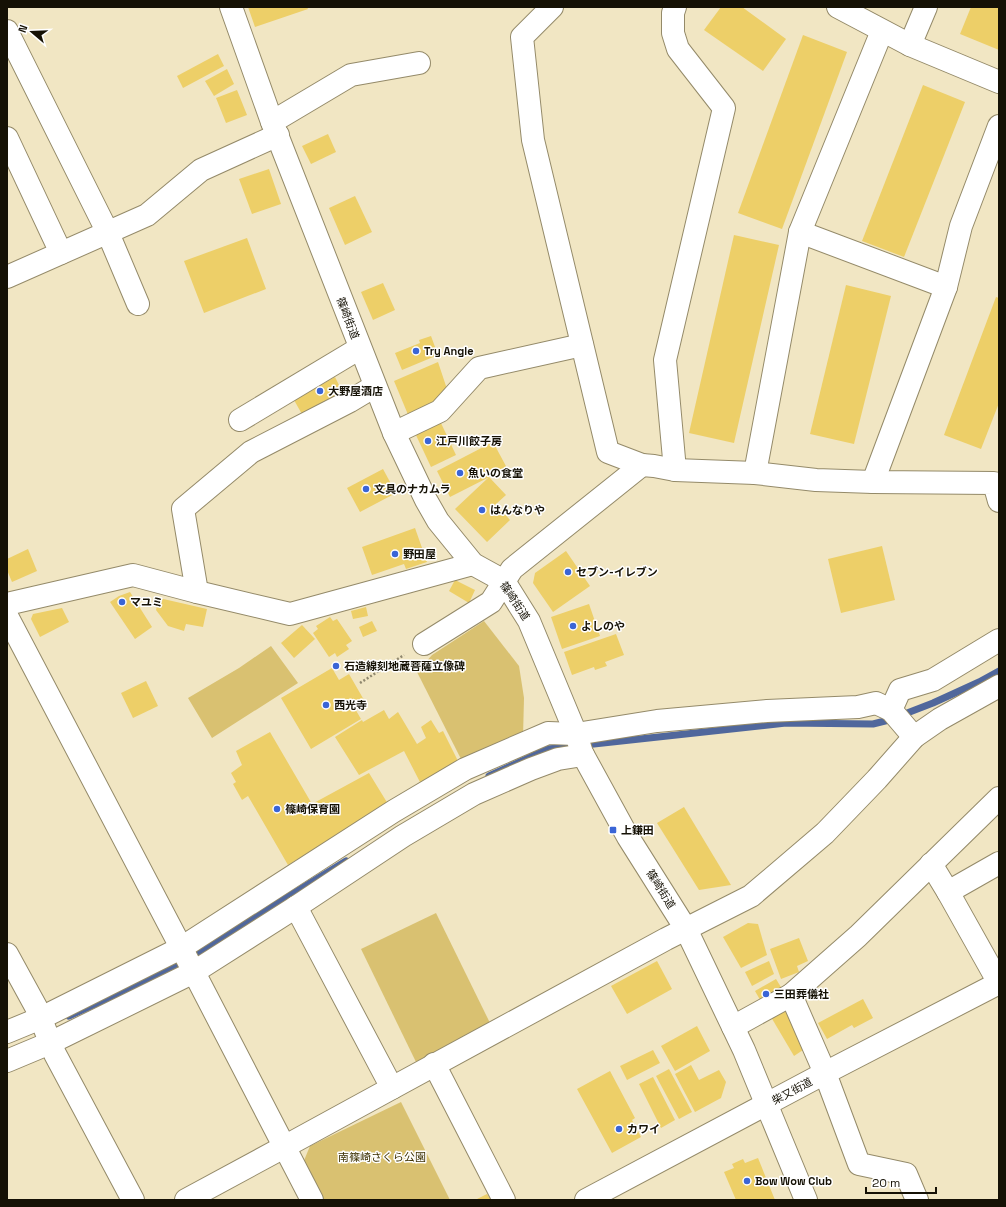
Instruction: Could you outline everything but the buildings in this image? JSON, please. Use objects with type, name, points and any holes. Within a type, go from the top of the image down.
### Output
[{"type":"street","name":"篠崎街道","points":[[231,7],[275,129],[375,386],[394,433],[426,500],[438,522],[473,564],[504,581],[529,621],[580,746],[628,837],[686,929],[734,1027],[806,1200]]},
{"type":"street","points":[[552,7],[522,37],[533,140],[608,452],[642,465],[675,470],[755,473],[816,480],[997,487]]},
{"type":"street","points":[[675,7],[673,13],[673,33],[678,49],[724,108],[665,360],[675,470]]},
{"type":"street","points":[[838,7],[910,45],[999,82]]},
{"type":"street","points":[[910,45],[926,7]]},
{"type":"street","points":[[7,31],[108,233],[138,304]]},
{"type":"street","points":[[755,473],[800,232],[882,31]]},
{"type":"street","points":[[7,277],[147,215],[200,170],[275,129],[351,75],[419,63]]},
{"type":"street","points":[[873,482],[946,287],[961,226],[999,126]]},
{"type":"street","points":[[7,138],[61,253]]},
{"type":"street","points":[[800,232],[946,287]]},
{"type":"street","points":[[394,433],[440,411],[479,368],[582,345]]},
{"type":"street","points":[[240,420],[360,348]]},
{"type":"street","points":[[197,592],[183,509],[251,452],[350,401],[375,386]]},
{"type":"street","points":[[424,644],[491,602],[512,569],[642,465]]},
{"type":"street","points":[[7,604],[133,575],[290,614],[473,564]]},
{"type":"street","points":[[7,616],[312,1200]]},
{"type":"street","points":[[891,710],[900,690],[933,680],[999,640]]},
{"type":"street","points":[[186,1200],[284,1148],[434,1064],[686,929],[751,896],[825,833],[877,779],[914,737],[940,719],[999,686]]},
{"type":"street","points":[[7,1060],[46,1030],[296,907],[402,836],[474,794],[538,766],[563,758],[580,746],[656,721],[767,711],[858,707],[876,703],[891,710],[914,737]]},
{"type":"street","points":[[188,960],[394,811],[465,769],[548,733],[580,746]]},
{"type":"street","points":[[734,1027],[791,995],[858,936],[999,798]]},
{"type":"street","points":[[948,892],[999,863]]},
{"type":"street","points":[[931,864],[999,983]]},
{"type":"street","points":[[296,907],[392,1088]]},
{"type":"street","points":[[7,954],[36,1006],[46,1030],[134,1200]]},
{"type":"street","name":"柴又街道","points":[[586,1200],[825,1073],[999,983]]},
{"type":"street","points":[[791,995],[825,1073],[859,1164],[906,1174],[917,1200]]},
{"type":"street","points":[[7,1032],[46,1030]]},
{"type":"street","points":[[434,1064],[504,1200]]},
{"type":"path","points":[[360,683],[424,644]]},
{"type":"green space","points":[[484,621],[519,666],[524,698],[523,737],[462,761],[417,672],[432,655]]},
{"type":"green space","points":[[271,646],[298,683],[212,738],[188,698],[239,668]]},
{"type":"green space","points":[[436,913],[490,1023],[416,1062],[361,949]]},
{"type":"green space","name":"南篠崎さくら公園","points":[[401,1102],[450,1200],[324,1200],[303,1163],[310,1146]]},
{"type":"waterway","points":[[489,776],[548,749],[786,723],[873,724],[889,720],[933,703],[999,671]]},
{"type":"waterway","points":[[69,1016],[166,972],[346,861]]},
{"type":"place","name":"Try Angle","points":[[416,351]]},
{"type":"place","name":"大野屋酒店","points":[[320,391]]},
{"type":"place","name":"江戸川餃子房","points":[[428,441]]},
{"type":"place","name":"魚いの食堂","points":[[460,473]]},
{"type":"place","name":"文具のナカムラ","points":[[366,489]]},
{"type":"place","name":"はんなりや","points":[[482,510]]},
{"type":"place","name":"野田屋","points":[[395,554]]},
{"type":"place","name":"セブン-イレブン","points":[[568,572]]},
{"type":"place","name":"マユミ","points":[[122,602]]},
{"type":"place","name":"よしのや","points":[[573,626]]},
{"type":"place","name":"石造線刻地蔵菩薩立像碑","points":[[336,666]]},
{"type":"place","name":"西光寺","points":[[326,705]]},
{"type":"place","name":"篠崎保育園","points":[[277,809]]},
{"type":"place","name":"上鎌田","points":[[613,830]]},
{"type":"place","name":"三田葬儀社","points":[[766,994]]},
{"type":"place","name":"カワイ","points":[[619,1129]]},
{"type":"place","name":"Bow Wow Club","points":[[747,1181]]}]
